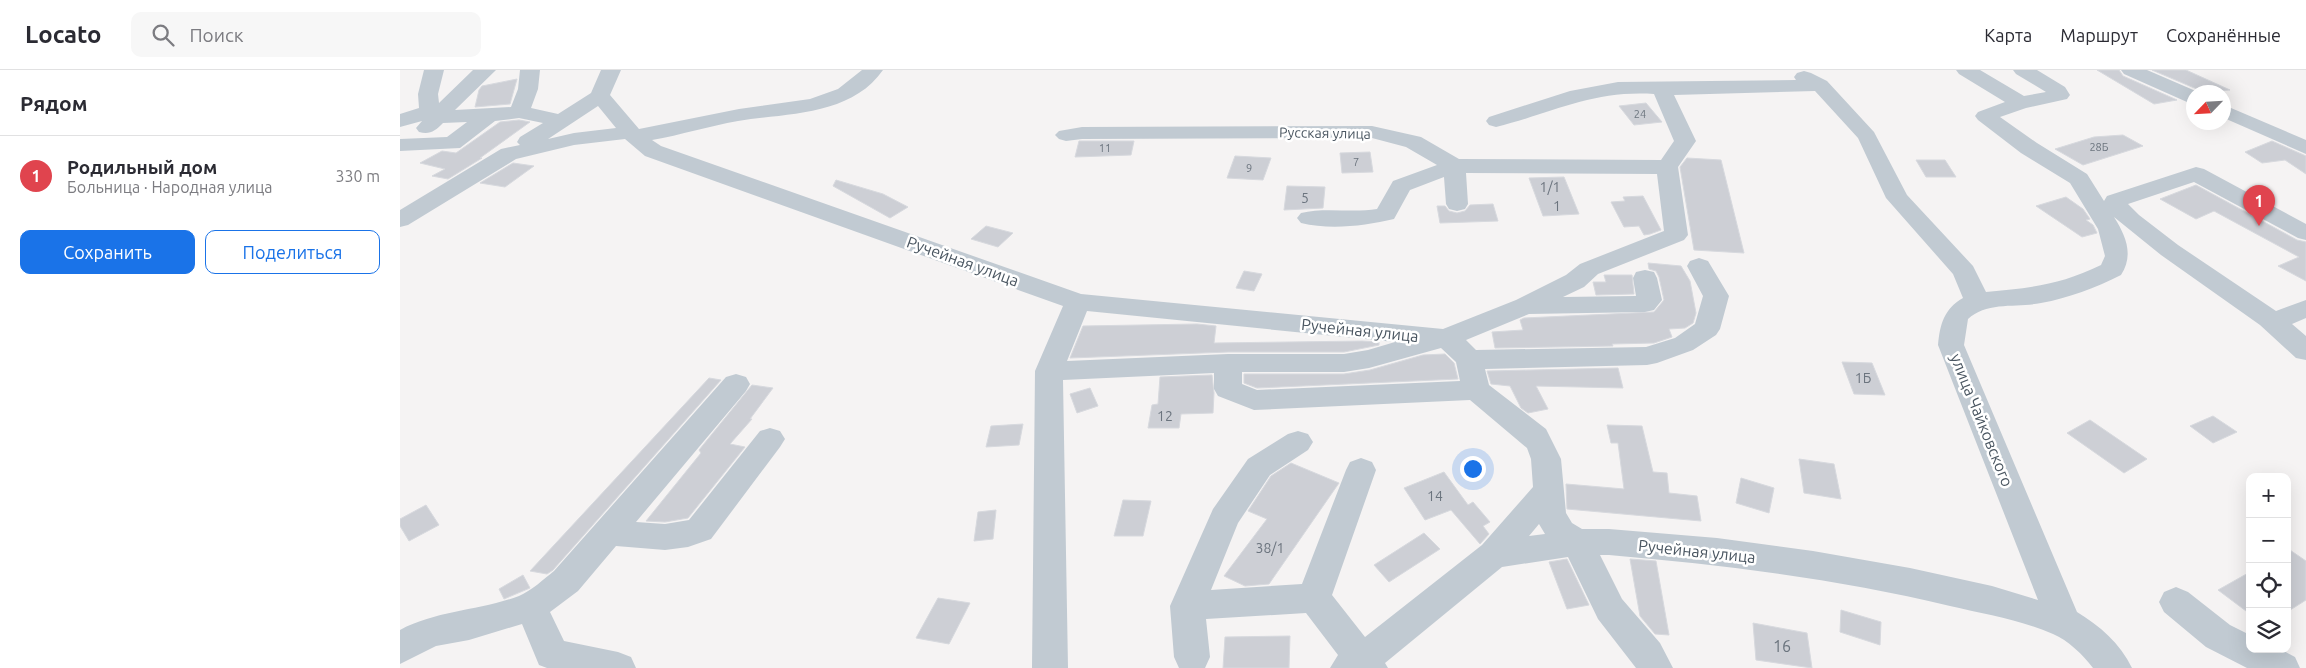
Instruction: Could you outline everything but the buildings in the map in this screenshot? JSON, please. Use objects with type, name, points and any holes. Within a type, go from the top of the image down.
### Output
[{"type":"street","points":[[434,70],[428,94],[434,114]]},
{"type":"street","points":[[403,149],[434,114],[486,70]]},
{"type":"street","points":[[519,112],[528,89],[530,70]]},
{"type":"street","points":[[400,220],[600,96],[611,70]]},
{"type":"street","points":[[509,154],[574,139],[686,128],[738,115],[818,104],[843,94],[865,81],[873,70]]},
{"type":"street","points":[[1792,70],[1820,85],[1867,136],[1897,198],[1964,271],[1977,301],[2041,295],[2083,284],[2112,270],[2117,256],[2110,229],[2079,179],[2029,148],[1985,116],[2021,104],[2060,95],[2058,91],[2023,70]]},
{"type":"street","points":[[1966,70],[2021,104]]},
{"type":"street","points":[[2131,70],[2186,94]]},
{"type":"street","points":[[1496,121],[1577,93],[1618,87],[1662,89],[1820,85]]},
{"type":"street","points":[[1048,371],[1228,363],[1344,363],[1369,359],[1445,338],[1525,306],[1575,281],[1589,269],[1676,235],[1667,167],[1685,142],[1662,89]]},
{"type":"street","name":"Ручейная улица","points":[[600,96],[632,134],[653,151],[1074,309],[1445,338]]},
{"type":"street","points":[[400,121],[434,114],[489,115],[519,112],[561,121]]},
{"type":"street","points":[[2231,114],[2306,148]]},
{"type":"street","points":[[403,149],[452,143],[489,115]]},
{"type":"street","name":"Русская улица","points":[[1066,135],[1082,133],[1372,132],[1413,142],[1455,166]]},
{"type":"street","points":[[1309,218],[1358,219],[1386,214],[1401,186],[1455,166],[1562,165],[1667,167]]},
{"type":"street","points":[[1455,166],[1457,204]]},
{"type":"street","points":[[2306,233],[2196,174],[2115,201],[2120,211],[2164,247],[2274,322],[2306,351]]},
{"type":"street","points":[[1469,360],[1647,356],[1684,344],[1707,329],[1716,296],[1699,266]]},
{"type":"street","points":[[1525,306],[1645,304],[1649,300],[1645,278]]},
{"type":"street","name":"улица Чайковского","points":[[1977,301],[1962,309],[1954,319],[1951,345],[2064,622]]},
{"type":"street","points":[[2274,322],[2306,308]]},
{"type":"street","points":[[1050,668],[1048,371],[1074,309],[1172,316]]},
{"type":"street","points":[[1445,338],[1459,348],[1469,360],[1476,390],[1536,437],[1546,459],[1550,516],[1561,532],[1577,542],[1610,609],[1647,654],[1655,668]]},
{"type":"street","points":[[1228,363],[1228,389],[1254,400],[1476,390]]},
{"type":"street","points":[[400,648],[430,632],[469,625],[531,607],[566,581],[736,384]]},
{"type":"street","points":[[608,532],[669,538],[683,536],[700,530],[770,439]]},
{"type":"street","points":[[1192,658],[1188,606],[1224,518],[1259,467],[1298,442]]},
{"type":"street","points":[[1314,598],[1361,470]]},
{"type":"street","points":[[1314,598],[1341,631],[1360,666],[1494,555],[1547,492]]},
{"type":"street","name":"Ручейная улица","points":[[1494,555],[1577,542],[1609,542],[1717,550],[1919,584],[1992,601],[2064,622]]},
{"type":"street","points":[[1188,606],[1314,598]]},
{"type":"street","points":[[2176,602],[2218,636],[2282,668]]},
{"type":"street","points":[[531,607],[552,654],[618,668]]},
{"type":"street","points":[[2064,622],[2086,635],[2103,651],[2114,668]]},
{"type":"place","name":"Родильный дом","points":[[2259,226]]}]
